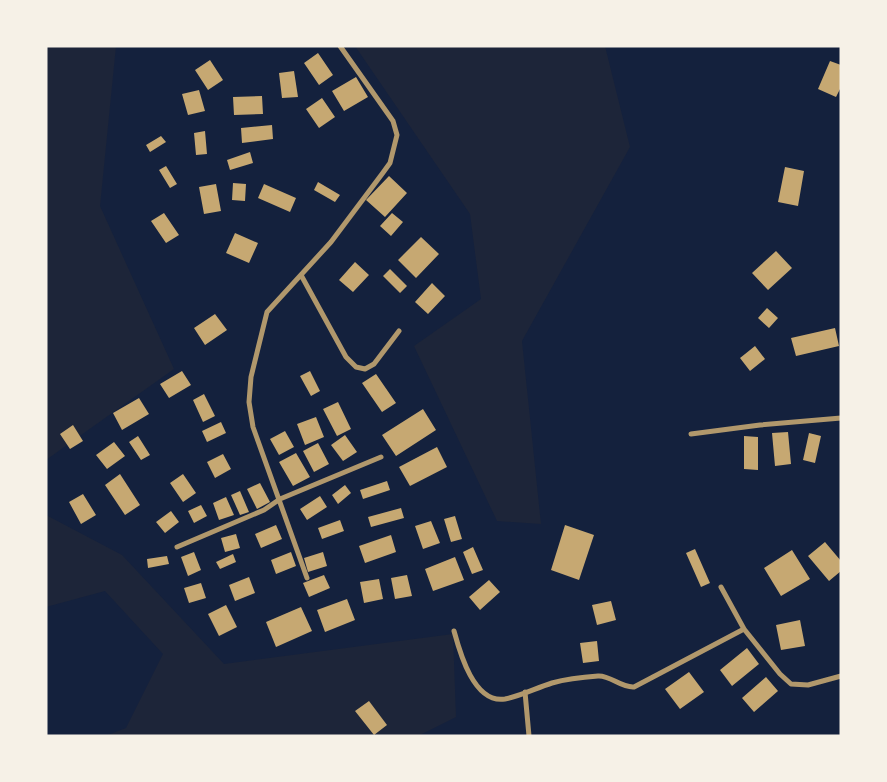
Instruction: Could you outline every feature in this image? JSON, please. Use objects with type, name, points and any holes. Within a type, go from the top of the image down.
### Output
[{"type":"street","points":[[307,578],[253,427],[249,402],[251,377],[267,312],[331,242],[390,163],[397,135],[393,121],[340,46]]},
{"type":"street","points":[[301,275],[346,357],[356,367],[365,369],[374,364],[399,331]]},
{"type":"street","points":[[690,434],[760,425],[841,418]]},
{"type":"street","points":[[177,548],[264,510],[280,499],[381,457]]},
{"type":"street","points":[[721,587],[744,629],[780,674],[792,684],[808,685],[841,676]]},
{"type":"street","points":[[454,631],[460,654],[476,686],[485,694],[503,699],[554,682],[600,676],[627,687],[634,687],[744,629]]},
{"type":"street","points":[[524,692],[529,736]]},
{"type":"shaded area","points":[[46,46],[116,46],[100,206],[174,369],[46,460]]},
{"type":"shaded area","points":[[355,46],[605,46],[630,147],[522,341],[541,524],[497,521],[414,346],[481,299],[470,214]]},
{"type":"shaded area","points":[[46,515],[122,555],[224,664],[453,634],[456,717],[418,736],[105,736],[126,728],[163,654],[105,591],[46,607]]},
{"type":"building","points":[[318,53],[333,75],[319,85],[304,63]]},
{"type":"building","points":[[210,60],[223,80],[208,90],[195,70]]},
{"type":"building","points":[[830,61],[841,65],[841,87],[836,97],[818,89]]},
{"type":"building","points":[[294,71],[298,97],[282,98],[279,73]]},
{"type":"building","points":[[356,77],[368,97],[344,111],[332,91]]},
{"type":"building","points":[[199,90],[205,111],[188,115],[182,94]]},
{"type":"building","points":[[262,96],[263,114],[234,115],[233,97]]},
{"type":"building","points":[[322,98],[335,117],[319,128],[306,109]]},
{"type":"building","points":[[272,125],[273,139],[242,143],[241,128]]},
{"type":"building","points":[[205,131],[207,154],[196,155],[194,133]]},
{"type":"building","points":[[161,136],[166,142],[150,152],[146,145]]},
{"type":"building","points":[[250,152],[253,163],[230,170],[227,160]]},
{"type":"building","points":[[166,166],[177,184],[170,188],[159,170]]},
{"type":"building","points":[[785,167],[804,171],[798,206],[778,202]]},
{"type":"building","points":[[389,176],[407,193],[385,217],[366,200]]},
{"type":"building","points":[[318,182],[340,195],[335,202],[314,190]]},
{"type":"building","points":[[233,183],[246,184],[245,201],[232,200]]},
{"type":"building","points":[[216,184],[221,211],[204,214],[199,187]]},
{"type":"building","points":[[264,184],[296,198],[290,212],[258,198]]},
{"type":"building","points":[[164,213],[179,235],[166,243],[151,221]]},
{"type":"building","points":[[392,213],[403,222],[391,236],[380,226]]},
{"type":"building","points":[[235,233],[258,243],[249,263],[226,253]]},
{"type":"building","points":[[421,237],[439,254],[416,278],[398,260]]},
{"type":"building","points":[[776,251],[792,268],[768,290],[752,273]]},
{"type":"building","points":[[355,262],[369,275],[353,292],[339,280]]},
{"type":"building","points":[[390,269],[407,286],[400,293],[383,276]]},
{"type":"building","points":[[432,283],[445,296],[428,314],[415,302]]},
{"type":"building","points":[[767,308],[778,318],[769,328],[758,318]]},
{"type":"building","points":[[215,314],[227,330],[205,345],[194,328]]},
{"type":"building","points":[[835,328],[839,346],[796,356],[791,338]]},
{"type":"building","points":[[755,346],[765,359],[750,371],[740,358]]},
{"type":"building","points":[[182,371],[191,385],[169,398],[160,384]]},
{"type":"building","points":[[310,371],[320,391],[311,396],[300,376]]},
{"type":"building","points":[[376,374],[396,403],[382,412],[362,383]]},
{"type":"building","points":[[204,394],[215,416],[203,422],[193,400]]},
{"type":"building","points":[[139,398],[149,414],[122,430],[113,413]]},
{"type":"building","points":[[338,402],[351,429],[337,436],[323,409]]},
{"type":"building","points":[[423,409],[436,430],[396,456],[382,435]]},
{"type":"building","points":[[316,417],[324,437],[305,445],[297,424]]},
{"type":"building","points":[[221,422],[226,433],[207,442],[202,431]]},
{"type":"building","points":[[73,425],[83,441],[70,449],[60,434]]},
{"type":"building","points":[[285,431],[294,447],[279,455],[270,439]]},
{"type":"building","points":[[788,432],[791,464],[775,466],[772,433]]},
{"type":"building","points":[[809,433],[821,436],[815,463],[803,460]]},
{"type":"building","points":[[345,435],[357,452],[343,461],[331,445]]},
{"type":"building","points":[[138,436],[150,455],[141,460],[129,442]]},
{"type":"building","points":[[744,436],[758,437],[758,470],[744,469]]},
{"type":"building","points":[[114,442],[125,456],[107,469],[96,455]]},
{"type":"building","points":[[318,443],[329,464],[314,472],[303,451]]},
{"type":"building","points":[[437,447],[447,467],[410,486],[399,467]]},
{"type":"building","points":[[296,453],[310,477],[293,486],[279,462]]},
{"type":"building","points":[[223,454],[231,469],[215,478],[207,462]]},
{"type":"building","points":[[120,474],[140,505],[125,515],[105,485]]},
{"type":"building","points":[[183,474],[196,493],[183,502],[170,483]]},
{"type":"building","points":[[387,481],[390,490],[363,499],[360,490]]},
{"type":"building","points":[[260,483],[270,502],[257,509],[247,489]]},
{"type":"building","points":[[345,485],[351,493],[338,504],[332,495]]},
{"type":"building","points":[[240,491],[249,512],[240,515],[231,495]]},
{"type":"building","points":[[83,494],[96,515],[81,524],[69,502]]},
{"type":"building","points":[[320,496],[327,507],[307,520],[300,509]]},
{"type":"building","points":[[226,497],[234,515],[219,520],[213,503]]},
{"type":"building","points":[[201,505],[207,516],[194,523],[188,511]]},
{"type":"building","points":[[401,508],[404,518],[371,527],[368,517]]},
{"type":"building","points":[[171,511],[179,522],[165,533],[156,522]]},
{"type":"building","points":[[455,516],[462,539],[451,542],[444,519]]},
{"type":"building","points":[[340,520],[344,531],[322,539],[318,528]]},
{"type":"building","points":[[431,521],[440,543],[423,549],[415,526]]},
{"type":"building","points":[[276,525],[282,539],[261,548],[255,534]]},
{"type":"building","points":[[565,525],[594,535],[579,580],[551,570]]},
{"type":"building","points":[[236,534],[240,548],[225,552],[221,538]]},
{"type":"building","points":[[391,535],[396,552],[365,563],[359,546]]},
{"type":"building","points":[[825,542],[841,561],[841,571],[829,581],[808,556]]},
{"type":"building","points":[[473,547],[483,570],[472,574],[463,552]]},
{"type":"building","points":[[695,549],[710,583],[701,587],[686,553]]},
{"type":"building","points":[[792,550],[810,579],[781,596],[764,568]]},
{"type":"building","points":[[194,552],[201,570],[188,576],[181,557]]},
{"type":"building","points":[[291,552],[296,566],[276,574],[271,560]]},
{"type":"building","points":[[323,552],[327,566],[308,572],[304,558]]},
{"type":"building","points":[[233,554],[236,562],[220,569],[216,562]]},
{"type":"building","points":[[167,556],[169,564],[148,568],[147,559]]},
{"type":"building","points":[[455,557],[464,580],[433,591],[425,569]]},
{"type":"building","points":[[324,575],[330,588],[309,597],[303,583]]},
{"type":"building","points":[[407,575],[412,596],[395,599],[391,578]]},
{"type":"building","points":[[249,577],[255,593],[235,601],[229,585]]},
{"type":"building","points":[[379,579],[383,599],[364,603],[360,582]]},
{"type":"building","points":[[489,580],[500,592],[480,610],[469,597]]},
{"type":"building","points":[[201,583],[206,598],[189,603],[184,588]]},
{"type":"building","points":[[347,599],[355,620],[325,632],[317,610]]},
{"type":"building","points":[[611,601],[616,620],[597,625],[592,605]]},
{"type":"building","points":[[226,605],[237,627],[219,636],[208,614]]},
{"type":"building","points":[[301,607],[312,631],[276,647],[266,622]]},
{"type":"building","points":[[800,620],[805,646],[781,650],[776,625]]},
{"type":"building","points":[[597,641],[599,661],[583,663],[580,643]]},
{"type":"building","points":[[747,648],[759,664],[732,686],[720,670]]},
{"type":"building","points":[[689,672],[704,692],[680,709],[665,689]]},
{"type":"building","points":[[766,677],[778,691],[754,712],[742,698]]},
{"type":"building","points":[[369,701],[387,725],[374,735],[355,711]]}]
